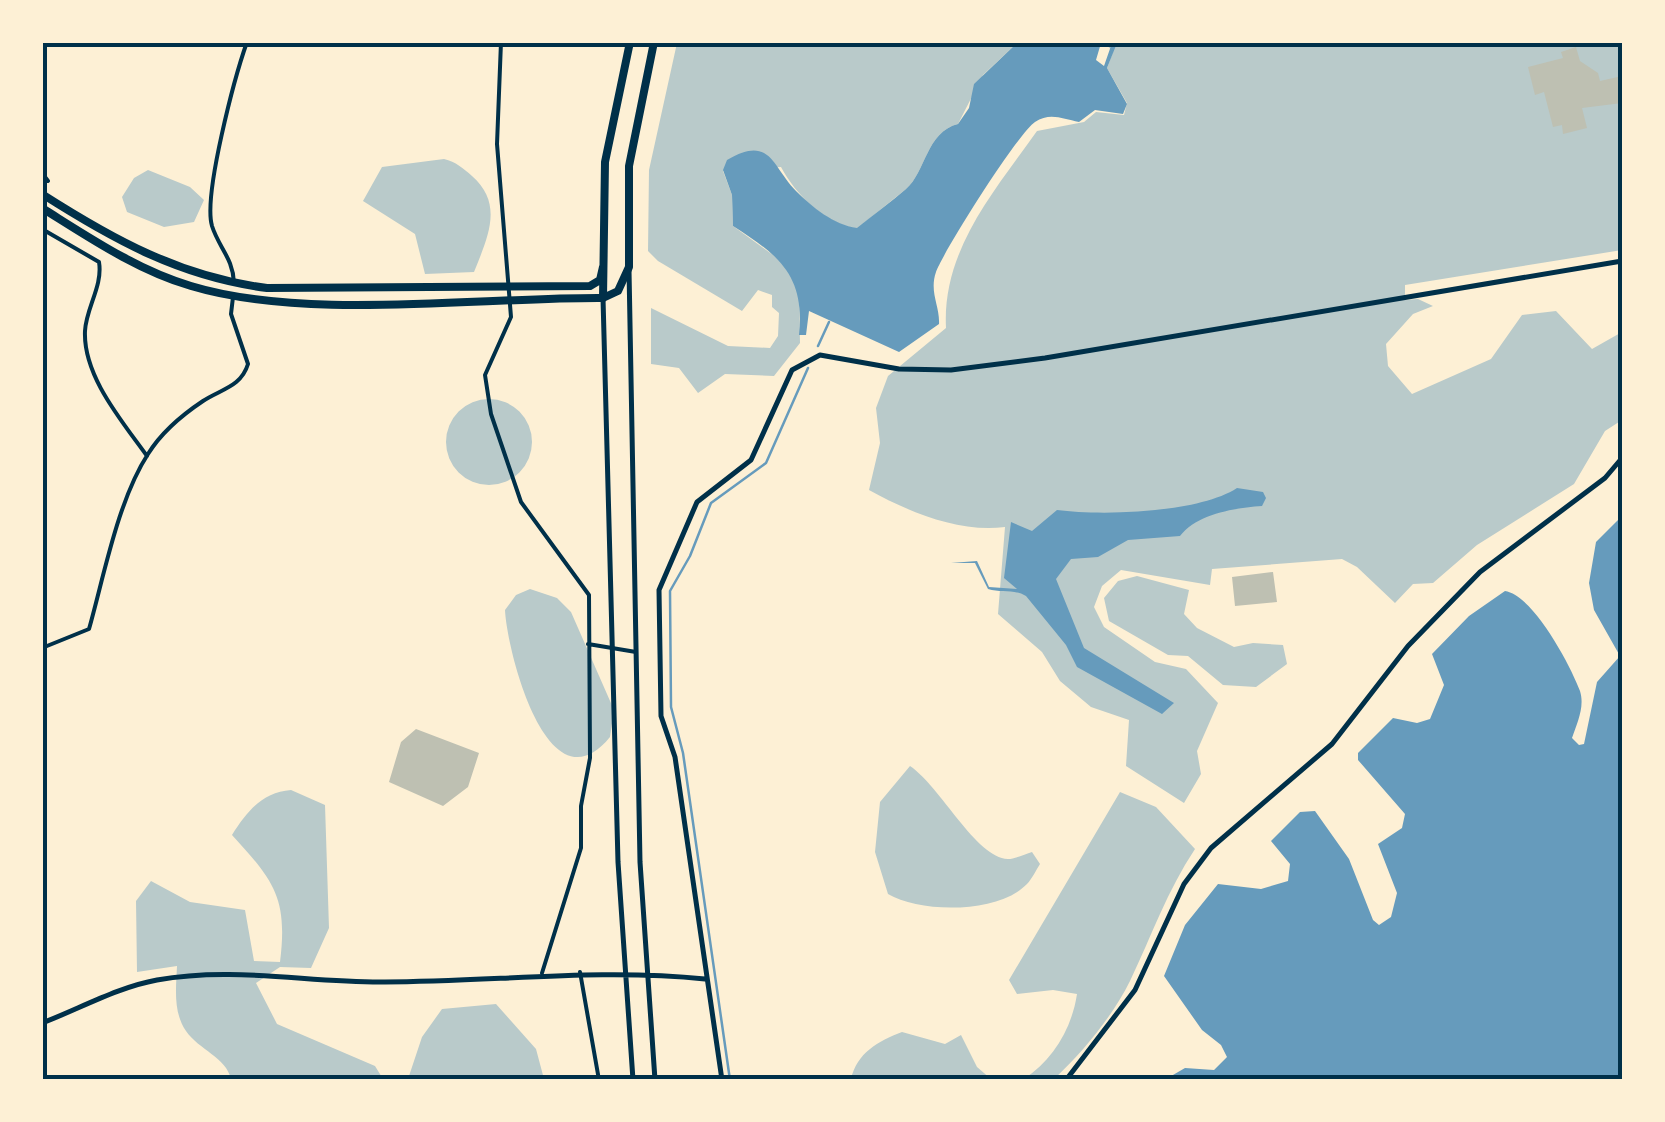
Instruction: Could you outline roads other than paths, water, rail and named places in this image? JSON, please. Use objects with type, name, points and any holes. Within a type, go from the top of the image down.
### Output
[{"type":"highway","points":[[603,298],[609,130],[630,42]]},
{"type":"highway","points":[[42,208],[156,273],[233,296],[333,303],[603,298],[618,290],[629,267],[628,166],[654,42]]},
{"type":"highway","points":[[42,194],[137,251],[194,274],[234,284],[296,290],[590,286],[618,290]]},
{"type":"highway","points":[[590,286],[600,280],[603,267]]},
{"type":"street","points":[[234,284],[230,256],[212,225],[211,203],[236,74],[247,42]]},
{"type":"street","points":[[501,42],[497,144],[509,258],[510,317],[484,375],[491,414],[521,502],[588,596],[590,758],[581,806],[581,848],[542,973]]},
{"type":"street","points":[[42,173],[48,181]]},
{"type":"street","points":[[42,228],[99,262],[85,330],[96,374],[147,456]]},
{"type":"street","points":[[71,243],[78,230]]},
{"type":"street","points":[[722,1080],[675,757],[661,716],[659,590],[697,502],[751,460],[792,370],[820,355],[898,369],[951,370],[1026,361],[1622,261]]},
{"type":"street","points":[[629,267],[640,862],[655,1080]]},
{"type":"street","points":[[618,290],[630,302]]},
{"type":"street","points":[[42,648],[89,629],[110,554],[147,456],[165,432],[202,401],[240,380],[246,371],[248,364],[231,314],[233,296]]},
{"type":"street","points":[[590,298],[604,314]]},
{"type":"street","points":[[603,298],[612,651],[633,1080]]},
{"type":"street","points":[[1066,1080],[1135,990],[1184,884],[1211,848],[1332,744],[1408,646],[1480,572],[1605,478],[1622,458]]},
{"type":"street","points":[[588,644],[636,652]]},
{"type":"street","points":[[42,1023],[129,988],[190,975],[320,976],[384,982],[580,972],[705,979]]},
{"type":"street","points":[[580,972],[599,1080]]},
{"type":"water","points":[[1017,43],[1101,43],[1096,60],[1104,66],[1112,43],[1117,43],[1107,68],[1127,104],[1123,114],[1095,110],[1079,122],[1046,117],[1026,130],[983,192],[936,272],[939,324],[899,352],[809,311],[806,335],[799,335],[798,297],[786,270],[764,247],[733,226],[732,195],[723,170],[727,160],[753,150],[762,152],[816,209],[857,228],[913,182],[939,135],[958,124],[969,108],[974,84]]},
{"type":"water","points":[[1237,488],[1263,492],[1266,498],[1262,506],[1206,517],[1180,536],[1128,540],[1098,557],[1071,559],[1056,579],[1084,648],[1174,703],[1162,714],[1077,667],[1066,645],[1026,596],[988,589],[975,563],[951,563],[977,561],[989,587],[1017,589],[1004,578],[1011,522],[1032,531],[1057,510],[1099,513],[1175,508]]},
{"type":"water","points":[[1622,516],[1622,1079],[1166,1079],[1185,1068],[1214,1070],[1227,1057],[1221,1045],[1202,1030],[1164,976],[1185,925],[1218,884],[1261,889],[1288,881],[1290,864],[1271,841],[1300,812],[1315,811],[1349,859],[1373,920],[1379,925],[1391,917],[1397,893],[1378,844],[1402,828],[1405,814],[1358,760],[1358,753],[1393,718],[1417,723],[1430,719],[1444,685],[1432,654],[1469,616],[1505,591],[1516,595],[1539,618],[1568,665],[1582,703],[1572,738],[1579,745],[1584,744],[1597,682],[1620,656],[1594,610],[1589,583],[1596,542]]},
{"type":"waterway","points":[[818,346],[829,322]]},
{"type":"waterway","points":[[730,1080],[683,753],[671,707],[670,591],[690,556],[711,503],[766,463],[808,368]]}]
